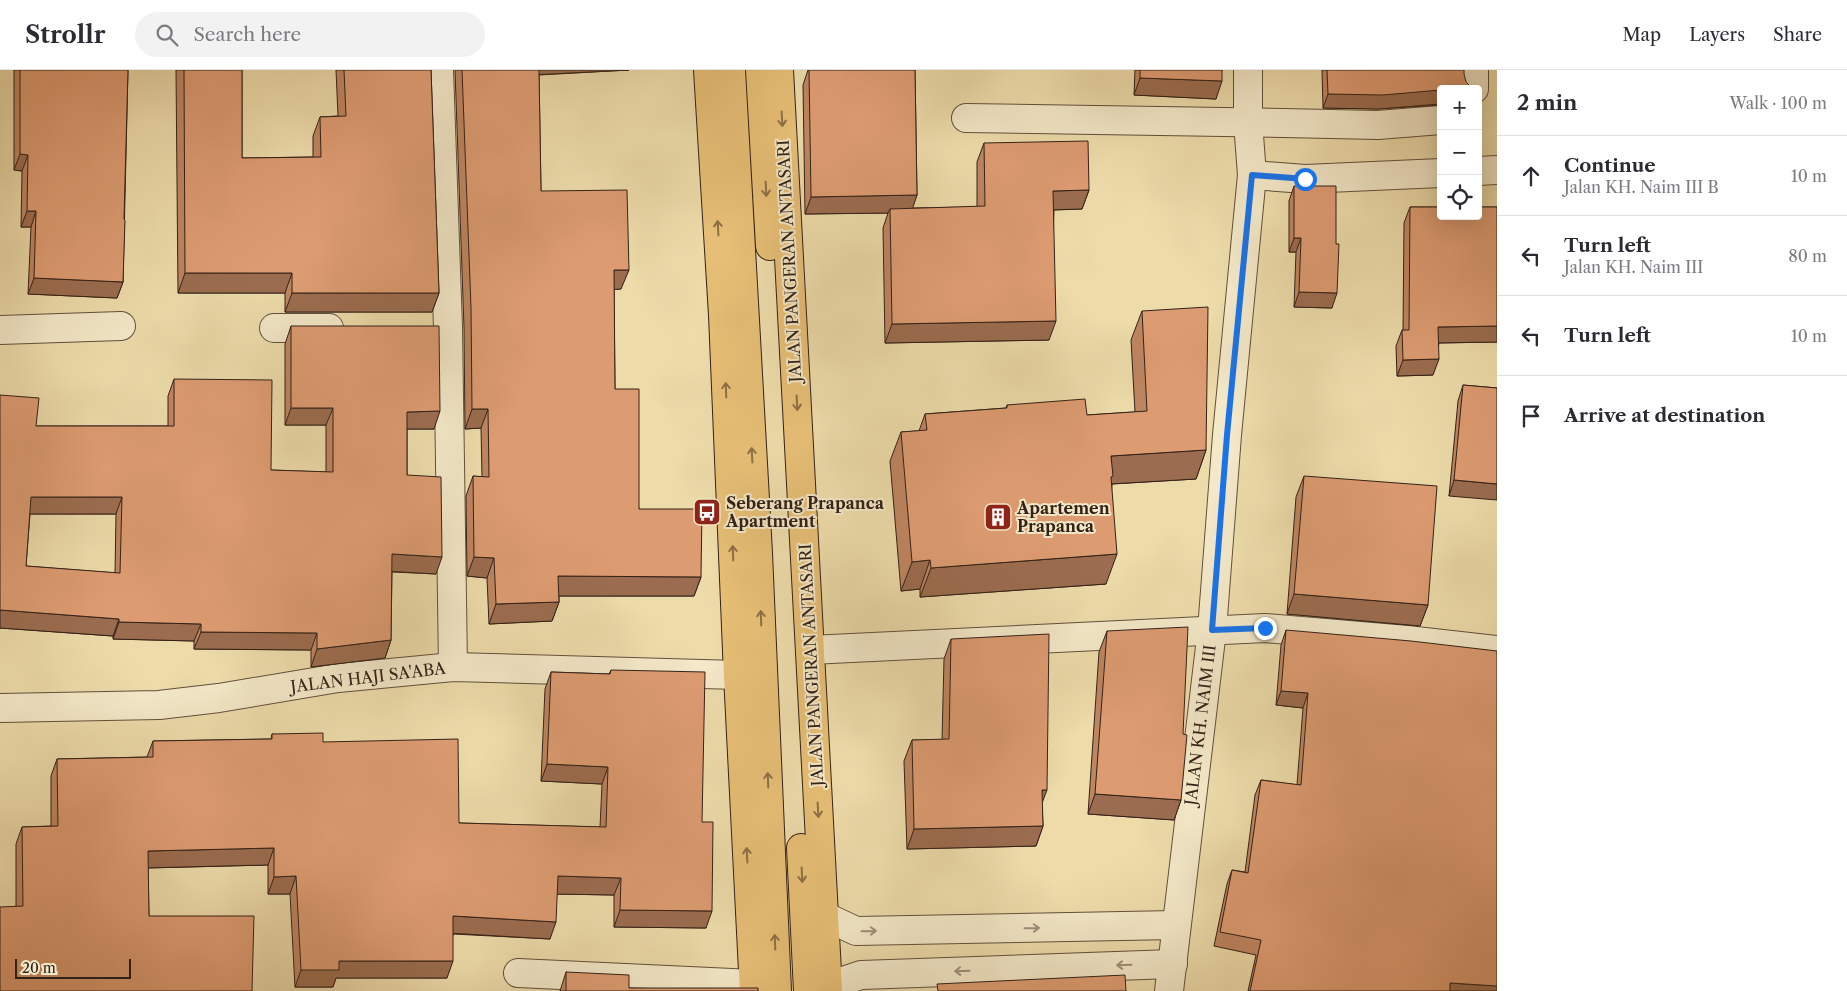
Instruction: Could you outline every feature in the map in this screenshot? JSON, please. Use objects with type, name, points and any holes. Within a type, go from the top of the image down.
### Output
[{"type":"main road","points":[[708,70],[723,315],[738,674],[761,989]]},
{"type":"main road","points":[[731,70],[758,563],[761,989]]},
{"type":"main road","points":[[760,70],[787,555],[821,989]]},
{"type":"main road","name":"JALAN PANGERAN ANTASARI","points":[[779,70],[824,916],[821,989]]},
{"type":"street","points":[[439,70],[448,328],[453,668]]},
{"type":"street","name":"JALAN KH. NAIM III","points":[[1169,991],[1212,630],[1227,435],[1252,175],[1248,122],[1248,70]]},
{"type":"street","points":[[1474,70],[1474,85]]},
{"type":"street","points":[[966,118],[1378,126],[1437,120]]},
{"type":"street","points":[[1482,171],[1497,170]]},
{"type":"street","points":[[1252,175],[1305,179],[1437,173]]},
{"type":"street","points":[[0,330],[121,326]]},
{"type":"street","points":[[274,328],[352,328]]},
{"type":"street","points":[[419,328],[448,328]]},
{"type":"street","points":[[810,650],[1265,628],[1497,650]]},
{"type":"street","name":"JALAN HAJI SA'ABA","points":[[0,708],[159,705],[219,698],[338,678],[453,668],[738,674]]},
{"type":"street","points":[[824,916],[856,931],[1176,925]]},
{"type":"street","points":[[821,989],[861,975],[1173,964]]},
{"type":"street","points":[[518,973],[761,989]]},
{"type":"building","points":[[20,70],[128,70],[123,282],[34,278],[36,211],[27,211],[28,155],[20,154]]},
{"type":"building","points":[[184,70],[242,70],[242,158],[321,157],[320,117],[346,116],[344,70],[431,70],[439,293],[292,293],[292,273],[185,273]]},
{"type":"building","points":[[462,70],[539,70],[541,191],[627,190],[629,270],[614,270],[615,389],[639,389],[639,509],[702,509],[701,577],[558,576],[559,602],[496,604],[494,558],[474,557],[473,476],[489,477],[488,409],[472,409],[471,308]]},
{"type":"building","points":[[809,70],[915,70],[917,195],[811,197]]},
{"type":"building","points":[[1140,70],[1222,70],[1222,81],[1140,78]]},
{"type":"building","points":[[1327,70],[1464,70],[1466,82],[1469,85],[1437,85],[1437,90],[1383,95],[1328,94]]},
{"type":"building","points":[[1088,141],[1089,190],[1053,191],[1056,321],[892,324],[890,209],[985,206],[984,143]]},
{"type":"building","points":[[1294,186],[1336,186],[1336,244],[1339,244],[1337,293],[1299,292],[1301,238],[1294,238]]},
{"type":"building","points":[[1410,207],[1437,207],[1437,220],[1482,220],[1482,207],[1497,207],[1497,326],[1438,327],[1439,359],[1403,360],[1402,330],[1409,330]]},
{"type":"building","points":[[1208,307],[1206,450],[1111,456],[1117,554],[931,568],[930,560],[912,562],[901,432],[927,430],[925,414],[1007,408],[1007,405],[1085,399],[1087,415],[1147,411],[1142,311]]},
{"type":"building","points":[[291,326],[439,326],[440,411],[407,412],[407,475],[441,477],[442,557],[392,554],[391,640],[317,649],[317,633],[201,632],[201,624],[119,622],[119,619],[0,610],[0,395],[39,398],[36,426],[174,426],[174,379],[272,380],[271,470],[333,472],[333,408],[291,408]],"holes":[[[31,497],[122,497],[120,573],[26,566]]]},
{"type":"building","points":[[1463,385],[1497,388],[1497,484],[1454,480]]},
{"type":"building","points":[[1304,476],[1437,486],[1428,605],[1294,594]]},
{"type":"building","points":[[1188,627],[1183,734],[1187,735],[1181,800],[1095,794],[1107,631]]},
{"type":"building","points":[[1286,630],[1497,651],[1497,986],[1450,983],[1450,991],[1250,991],[1261,940],[1220,932],[1232,870],[1248,873],[1261,780],[1301,785],[1308,693],[1281,691]]},
{"type":"building","points":[[1049,634],[1047,790],[1042,790],[1043,826],[914,829],[912,740],[949,739],[951,639]]},
{"type":"building","points":[[611,670],[705,672],[702,822],[713,822],[712,911],[620,910],[621,878],[558,876],[556,922],[453,916],[453,961],[339,961],[339,970],[301,970],[296,876],[274,877],[274,848],[148,851],[149,916],[254,916],[252,991],[0,991],[0,907],[23,906],[22,827],[58,826],[57,759],[153,757],[153,741],[272,739],[272,734],[323,733],[323,742],[458,739],[459,823],[606,827],[608,767],[547,764],[551,672],[610,674]]},
{"type":"building","points":[[566,972],[629,975],[629,988],[758,988],[758,991],[566,991]]},
{"type":"building","points":[[1125,975],[1126,991],[938,991],[937,984]]},
{"type":"place","name":"Seberang Prapanca Apartment","points":[[707,512]]},
{"type":"place","name":"Apartemen Prapanca","points":[[998,517]]},
{"type":"route","points":[[1265,628],[1212,630],[1227,435],[1252,175],[1305,179]]}]
